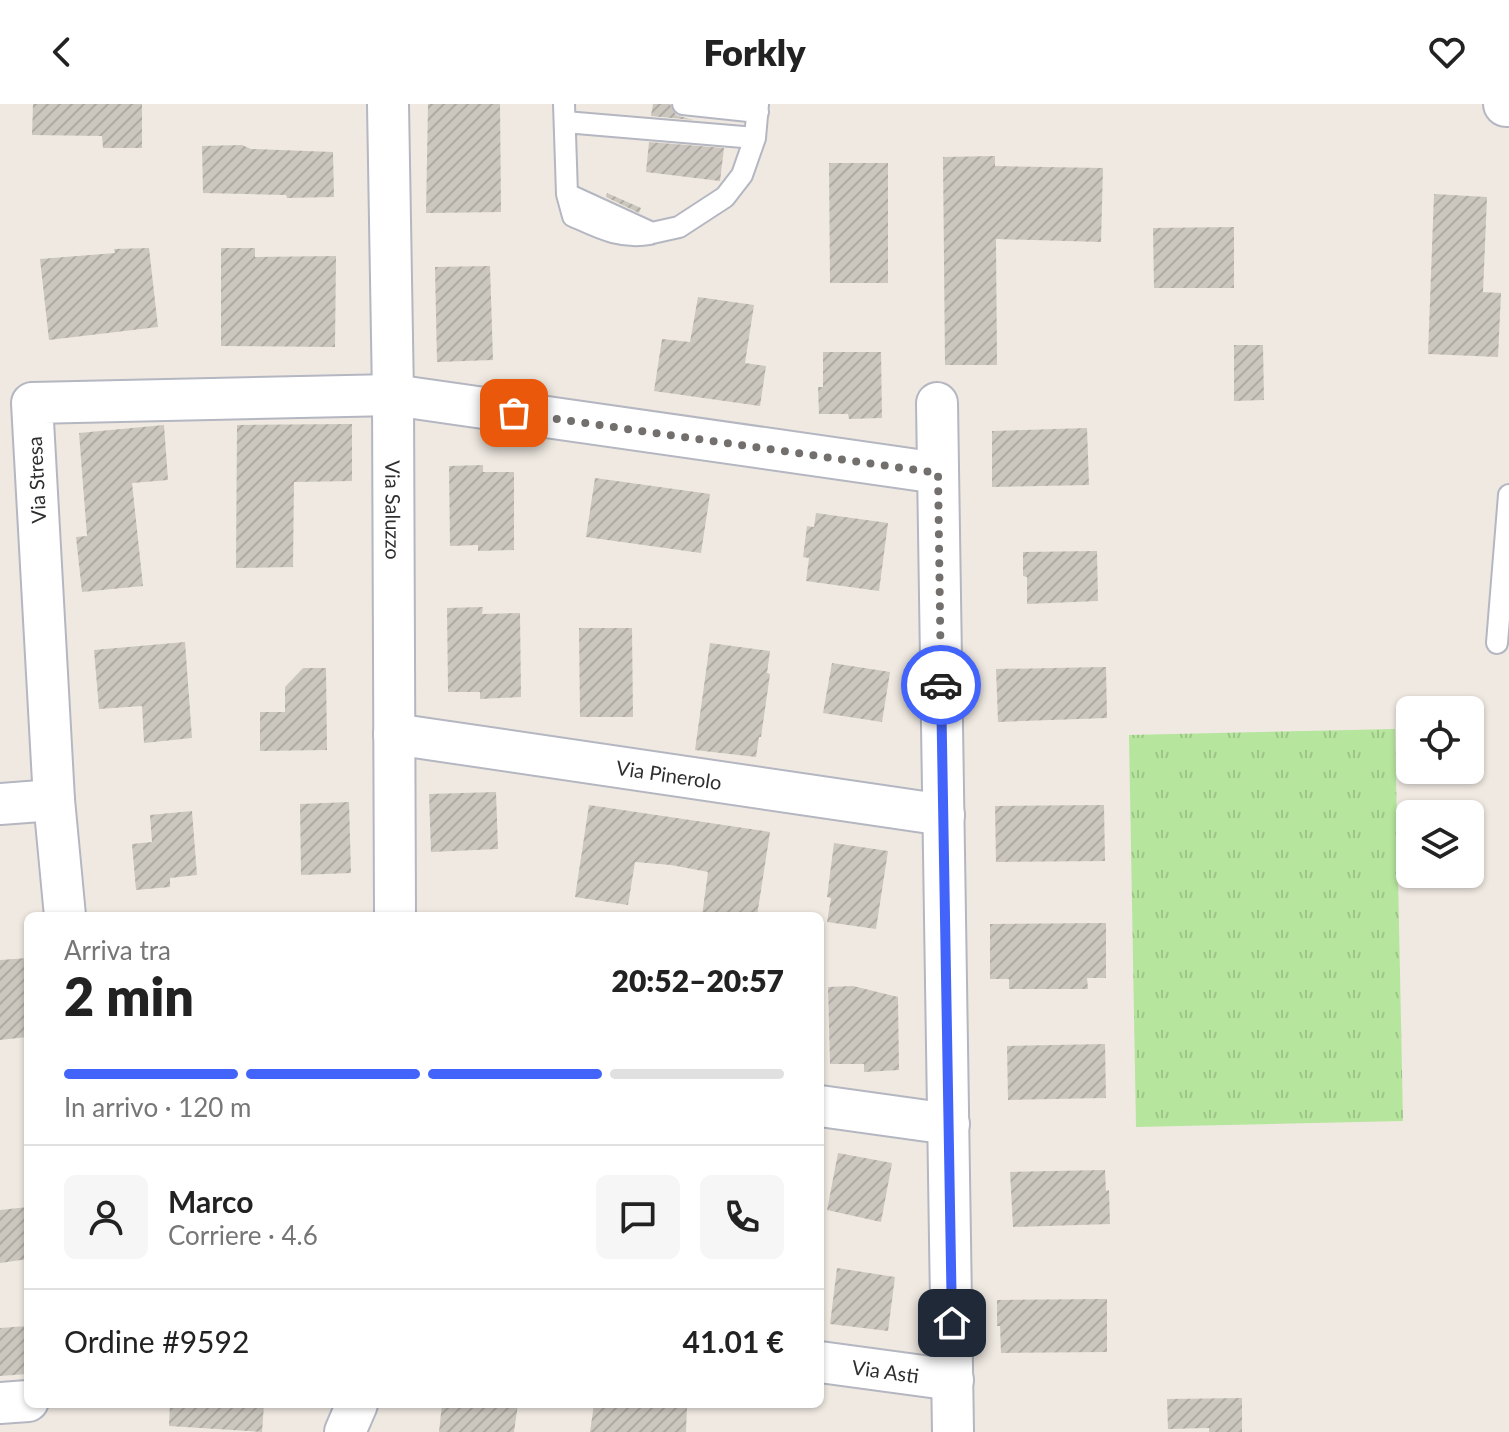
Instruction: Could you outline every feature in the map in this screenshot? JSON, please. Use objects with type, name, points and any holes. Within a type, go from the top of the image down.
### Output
[{"type":"street","name":"Via Saluzzo","points":[[388,104],[393,395],[395,912]]},
{"type":"street","points":[[393,395],[938,473]]},
{"type":"street","name":"Via Stresa","points":[[65,912],[54,800],[32,403],[393,395]]},
{"type":"street","points":[[937,403],[953,1432]]},
{"type":"street","name":"Via Pinerolo","points":[[394,734],[944,815]]},
{"type":"street","points":[[0,804],[54,800]]},
{"type":"street","points":[[824,1107],[949,1124]]},
{"type":"street","name":"Via Asti","points":[[824,1363],[953,1380]]},
{"type":"street","points":[[0,1403],[24,1401]]},
{"type":"street","points":[[345,1432],[355,1408]]},
{"type":"lane","points":[[683,104],[758,108],[755,138],[742,175],[725,197],[679,227],[637,236],[614,234],[573,216],[567,194],[564,113],[755,138]]},
{"type":"lane","points":[[1497,643],[1509,495]]},
{"type":"green space","points":[[1395,729],[1403,1121],[1136,1127],[1129,735]]},
{"type":"building","points":[[33,104],[142,104],[142,148],[103,148],[102,136],[32,135]]},
{"type":"building","points":[[428,104],[500,104],[501,212],[426,213]]},
{"type":"building","points":[[653,104],[670,104],[676,115],[693,120],[651,116]]},
{"type":"building","points":[[649,142],[724,148],[720,181],[646,172]]},
{"type":"building","points":[[242,145],[251,149],[333,152],[334,197],[287,198],[286,195],[203,193],[202,146]]},
{"type":"building","points":[[995,156],[995,166],[1103,168],[1101,242],[996,239],[997,365],[945,365],[943,157]]},
{"type":"building","points":[[829,163],[888,163],[888,283],[830,283]]},
{"type":"building","points":[[607,193],[641,208],[639,213],[606,197]]},
{"type":"building","points":[[1434,194],[1487,197],[1483,292],[1501,293],[1498,357],[1428,354]]},
{"type":"building","points":[[1234,227],[1234,288],[1154,288],[1153,228]]},
{"type":"building","points":[[149,248],[158,327],[49,340],[40,259],[115,253],[114,249]]},
{"type":"building","points":[[221,248],[255,248],[255,257],[336,256],[335,347],[221,346]]},
{"type":"building","points":[[490,266],[493,360],[437,362],[435,267]]},
{"type":"building","points":[[698,297],[754,305],[745,363],[766,366],[760,406],[654,391],[662,339],[690,342]]},
{"type":"building","points":[[1234,345],[1263,345],[1264,400],[1234,401]]},
{"type":"building","points":[[823,352],[881,352],[882,418],[849,419],[848,414],[819,414],[818,387],[823,387]]},
{"type":"building","points":[[352,424],[352,481],[294,482],[293,567],[236,568],[237,425]]},
{"type":"building","points":[[164,425],[168,480],[132,483],[143,586],[82,592],[76,537],[87,536],[79,433]]},
{"type":"building","points":[[1087,428],[1089,485],[992,487],[992,431]]},
{"type":"building","points":[[483,465],[483,472],[514,472],[514,550],[478,551],[478,545],[450,546],[449,466]]},
{"type":"building","points":[[595,478],[710,494],[701,553],[586,537]]},
{"type":"building","points":[[816,513],[888,523],[879,591],[806,581],[809,558],[803,557],[807,526],[814,527]]},
{"type":"building","points":[[1097,551],[1098,601],[1027,604],[1023,552]]},
{"type":"building","points":[[483,607],[482,614],[520,613],[521,697],[480,699],[480,692],[448,692],[447,608]]},
{"type":"building","points":[[579,628],[632,628],[633,717],[580,717]]},
{"type":"building","points":[[185,642],[192,738],[144,743],[142,706],[99,709],[94,650]]},
{"type":"building","points":[[710,643],[770,651],[767,673],[770,674],[756,757],[695,750]]},
{"type":"building","points":[[832,663],[890,672],[882,722],[823,713]]},
{"type":"building","points":[[1106,667],[1107,718],[998,722],[996,669]]},
{"type":"building","points":[[303,668],[326,668],[327,750],[260,751],[260,712],[285,712],[285,687]]},
{"type":"building","points":[[496,792],[498,849],[431,852],[429,794]]},
{"type":"building","points":[[349,802],[351,873],[301,875],[300,804]]},
{"type":"building","points":[[589,805],[770,832],[758,912],[703,912],[708,872],[635,862],[628,905],[575,897]]},
{"type":"building","points":[[1104,805],[1105,861],[996,862],[995,806]]},
{"type":"building","points":[[192,811],[197,875],[170,878],[170,887],[136,890],[132,844],[152,842],[150,815]]},
{"type":"building","points":[[834,843],[888,851],[876,929],[827,922]]},
{"type":"building","points":[[1106,923],[1106,978],[1087,978],[1088,989],[1009,989],[1009,979],[990,979],[990,924]]},
{"type":"building","points":[[24,958],[24,1037],[0,1040],[0,960]]},
{"type":"building","points":[[853,986],[898,997],[899,1070],[864,1072],[864,1064],[830,1064],[828,987]]},
{"type":"building","points":[[1105,1044],[1106,1098],[1008,1100],[1007,1046]]},
{"type":"building","points":[[838,1153],[892,1163],[881,1222],[827,1210]]},
{"type":"building","points":[[1105,1170],[1110,1224],[1013,1227],[1010,1172]]},
{"type":"building","points":[[24,1207],[24,1260],[0,1263],[0,1210]]},
{"type":"building","points":[[837,1268],[895,1277],[888,1331],[830,1324]]},
{"type":"building","points":[[1107,1299],[1107,1352],[1001,1353],[997,1300]]},
{"type":"building","points":[[24,1326],[24,1374],[0,1376],[0,1328]]},
{"type":"building","points":[[1242,1398],[1242,1432],[1209,1432],[1209,1428],[1168,1429],[1167,1399]]},
{"type":"building","points":[[170,1408],[264,1408],[262,1432],[169,1426]]},
{"type":"building","points":[[442,1408],[517,1408],[514,1432],[439,1432]]},
{"type":"building","points":[[593,1408],[687,1408],[686,1432],[590,1432]]},
{"type":"way so far","points":[[514,413],[938,473],[941,685]]},
{"type":"route","points":[[941,685],[952,1323]]}]
